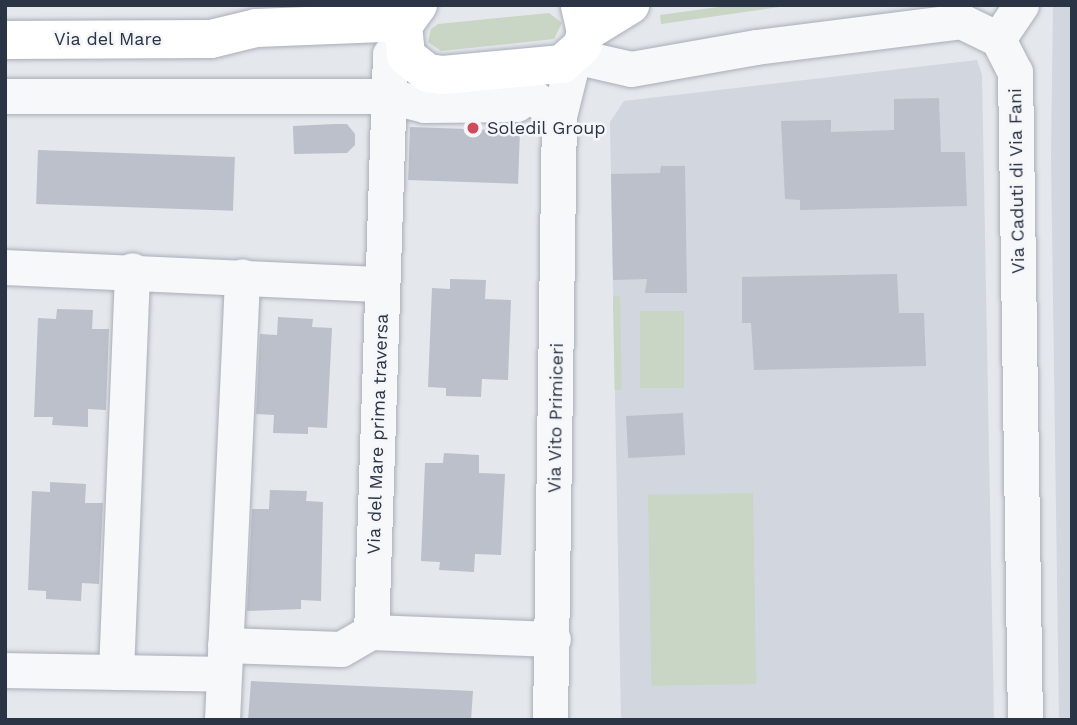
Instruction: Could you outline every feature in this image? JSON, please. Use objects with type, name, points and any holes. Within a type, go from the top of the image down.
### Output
[{"type":"main road","points":[[398,55],[428,73],[525,81],[562,64],[580,31],[630,5]]},
{"type":"main road","name":"Via del Mare","points":[[5,40],[211,39],[256,28],[383,23],[414,9]]},
{"type":"main road","name":"Via del Mare","points":[[211,39],[254,52],[398,55],[403,26],[414,9]]},
{"type":"street","points":[[580,31],[631,69],[756,47],[961,21],[998,39],[1021,5]]},
{"type":"street","name":"Via Vito Primiceri","points":[[550,720],[559,116],[580,31]]},
{"type":"street","name":"Via Caduti di Via Fani","points":[[998,39],[1015,72],[1025,720]]},
{"type":"street","name":"Via del Mare prima traversa","points":[[371,632],[389,96],[398,55]]},
{"type":"street","points":[[5,96],[389,96],[437,105],[516,104],[525,81],[559,116]]},
{"type":"street","points":[[5,267],[132,270],[382,284]]},
{"type":"street","points":[[116,672],[132,270]]},
{"type":"street","points":[[222,720],[242,276]]},
{"type":"street","points":[[5,670],[116,672],[341,649],[371,632],[553,639]]},
{"type":"shaded area","points":[[1053,5],[1072,5],[1072,720],[1059,720],[1051,157]]},
{"type":"shaded area","points":[[977,60],[982,75],[994,720],[621,720],[610,122],[624,101]]},
{"type":"green space","points":[[733,5],[793,5],[661,24],[660,15]]},
{"type":"green space","points":[[549,13],[562,23],[554,39],[441,51],[428,42],[431,29],[438,24]]},
{"type":"green space","points":[[613,296],[620,296],[622,390],[615,390]]},
{"type":"green space","points":[[640,311],[684,311],[684,388],[640,388]]},
{"type":"green space","points":[[753,493],[756,684],[651,686],[648,495]]},
{"type":"building","points":[[939,98],[941,152],[965,152],[967,206],[800,210],[800,200],[785,199],[781,121],[831,120],[831,132],[894,130],[894,99]]},
{"type":"building","points":[[347,124],[355,134],[355,145],[347,153],[294,154],[293,126]]},
{"type":"building","points":[[410,127],[520,131],[518,184],[408,180]]},
{"type":"building","points":[[38,150],[235,157],[233,211],[36,204]]},
{"type":"building","points":[[661,166],[685,166],[687,293],[645,293],[647,279],[613,280],[611,174],[660,173]]},
{"type":"building","points":[[897,274],[899,313],[924,313],[926,366],[754,370],[751,323],[742,323],[742,277]]},
{"type":"building","points":[[450,279],[486,280],[485,299],[511,300],[508,380],[482,379],[481,397],[446,396],[446,388],[428,387],[432,288],[450,289]]},
{"type":"building","points":[[57,309],[93,310],[92,329],[109,329],[106,410],[88,409],[88,427],[52,425],[53,417],[34,417],[38,318],[56,319]]},
{"type":"building","points":[[278,317],[313,319],[312,327],[332,328],[327,428],[308,427],[308,434],[273,433],[274,415],[256,414],[260,334],[277,335]]},
{"type":"building","points":[[683,413],[685,455],[628,458],[626,416]]},
{"type":"building","points":[[444,453],[479,455],[479,473],[505,474],[501,555],[475,554],[474,572],[439,570],[440,562],[421,561],[425,463],[443,463]]},
{"type":"building","points":[[50,482],[86,484],[85,503],[103,503],[99,584],[82,583],[81,601],[46,599],[46,591],[28,590],[32,491],[50,492]]},
{"type":"building","points":[[270,490],[307,491],[306,501],[323,502],[321,601],[301,600],[301,609],[247,611],[252,509],[269,509]]},
{"type":"building","points":[[251,681],[473,691],[471,720],[248,720]]},
{"type":"place","name":"Soledil Group","points":[[473,128]]}]
